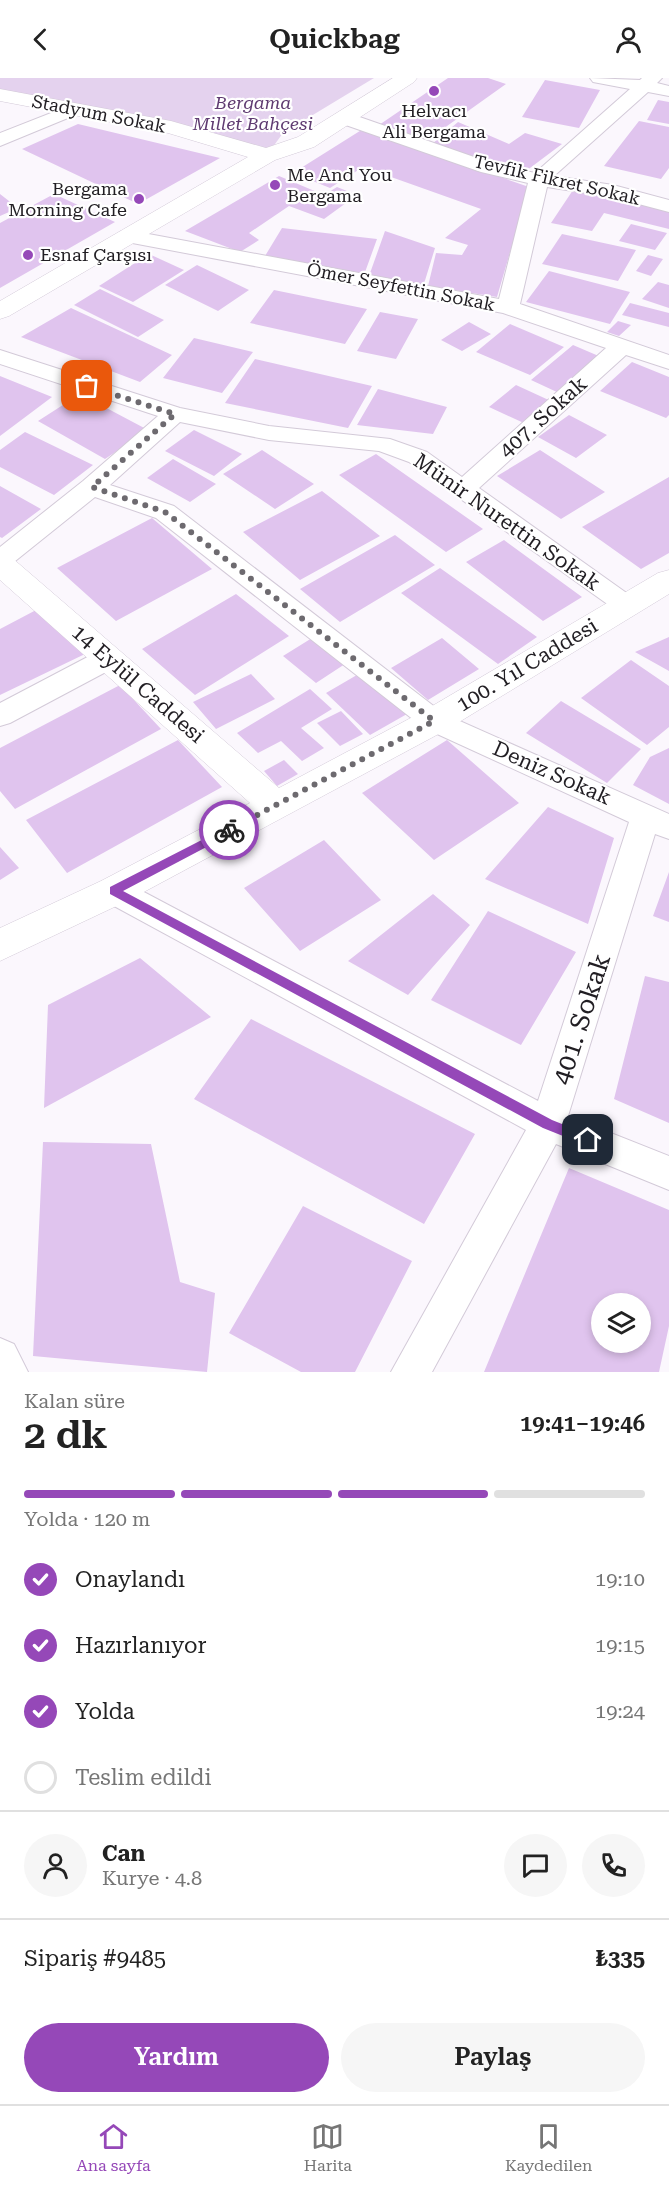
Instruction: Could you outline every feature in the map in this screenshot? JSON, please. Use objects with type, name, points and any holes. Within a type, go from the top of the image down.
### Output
[{"type":"main road","points":[[267,155],[283,133],[374,78]]},
{"type":"main road","points":[[0,311],[267,155],[306,142],[407,78]]},
{"type":"main road","name":"Stadyum Sokak","points":[[0,95],[171,127],[267,155]]},
{"type":"main road","name":"14 Eylül Caddesi","points":[[0,562],[276,805]]},
{"type":"main road","name":"100. Yıl Caddesi","points":[[0,945],[114,891],[434,721],[669,580]]},
{"type":"street","points":[[599,78],[648,82],[669,91]]},
{"type":"street","points":[[508,307],[539,180],[648,82]]},
{"type":"street","points":[[0,141],[74,109]]},
{"type":"street","name":"Tevfik Fikret Sokak","points":[[344,118],[488,168],[539,180],[613,191],[669,206]]},
{"type":"street","name":"Ömer Seyfettin Sokak","points":[[127,236],[508,307],[669,362]]},
{"type":"street","name":"407. Sokak","points":[[464,488],[623,345]]},
{"type":"street","name":"Münir Nurettin Sokak","points":[[0,357],[175,414],[269,433],[382,444],[418,457],[626,604]]},
{"type":"street","points":[[0,562],[92,487],[175,414]]},
{"type":"street","name":"Deniz Sokak","points":[[92,487],[165,512],[434,721],[658,821]]},
{"type":"street","points":[[0,716],[109,658]]},
{"type":"street","name":"401. Sokak","points":[[411,1372],[548,1124],[658,821]]},
{"type":"street","points":[[114,891],[548,1124],[669,1173]]},
{"type":"street","points":[[0,1358],[8,1372]]},
{"type":"green space","name":"Bergama Millet Bahçesi","points":[[0,78],[374,78],[283,133],[267,155],[0,95]]},
{"type":"building","points":[[448,78],[488,78],[506,84],[426,141],[379,125]]},
{"type":"building","points":[[545,80],[600,90],[579,128],[522,117]]},
{"type":"building","points":[[658,100],[669,102],[669,124],[647,120]]},
{"type":"building","points":[[639,121],[669,127],[669,168],[661,179],[604,166]]},
{"type":"building","points":[[458,122],[509,144],[525,133],[562,144],[522,174],[432,144]]},
{"type":"building","points":[[78,124],[220,158],[138,204],[22,149]]},
{"type":"building","points":[[363,129],[529,187],[497,297],[428,286],[436,253],[462,255],[468,245],[445,238],[481,209],[363,167],[330,188],[293,173]]},
{"type":"building","points":[[279,176],[324,195],[337,187],[357,195],[324,219],[289,206],[249,233],[259,240],[240,252],[185,231]]},
{"type":"building","points":[[575,187],[669,212],[669,229],[604,213],[592,231],[551,223]]},
{"type":"building","points":[[0,194],[18,208],[0,216]]},
{"type":"building","name":"Esnaf Çarşısı","points":[[54,194],[115,222],[0,288],[0,223]]},
{"type":"building","points":[[631,224],[667,233],[655,250],[619,241]]},
{"type":"building","points":[[282,228],[377,239],[364,275],[265,256]]},
{"type":"building","points":[[385,231],[435,248],[423,287],[369,276]]},
{"type":"building","points":[[562,234],[636,250],[618,281],[542,264]]},
{"type":"building","points":[[149,254],[184,270],[133,302],[99,286]]},
{"type":"building","points":[[648,255],[663,259],[651,276],[636,271]]},
{"type":"building","points":[[197,265],[249,290],[218,311],[165,285]]},
{"type":"building","points":[[549,271],[630,292],[610,324],[526,302]]},
{"type":"building","points":[[658,282],[669,285],[669,308],[642,299]]},
{"type":"building","points":[[100,289],[164,320],[138,337],[74,305]]},
{"type":"building","points":[[274,290],[367,309],[345,344],[250,323]]},
{"type":"building","points":[[630,303],[669,313],[669,327],[622,315]]},
{"type":"building","points":[[71,308],[172,355],[140,382],[21,337]]},
{"type":"building","points":[[380,312],[418,319],[396,359],[357,351]]},
{"type":"building","points":[[618,321],[631,325],[619,336],[607,332]]},
{"type":"building","points":[[469,322],[491,334],[462,351],[441,340]]},
{"type":"building","points":[[510,324],[564,347],[530,375],[476,352]]},
{"type":"building","points":[[194,338],[253,352],[222,393],[163,378]]},
{"type":"building","points":[[573,345],[601,357],[559,393],[531,380]]},
{"type":"building","points":[[255,359],[372,386],[348,428],[225,403]]},
{"type":"building","points":[[632,362],[669,377],[669,415],[666,418],[600,391]]},
{"type":"building","points":[[0,376],[52,397],[0,436]]},
{"type":"building","points":[[516,385],[553,402],[526,424],[489,407]]},
{"type":"building","points":[[378,389],[447,407],[433,434],[357,425]]},
{"type":"building","points":[[80,394],[148,430],[105,459],[38,421]]},
{"type":"building","points":[[569,415],[607,435],[576,458],[538,437]]},
{"type":"building","points":[[194,430],[242,454],[214,476],[165,451]]},
{"type":"building","points":[[25,432],[93,465],[54,495],[0,467],[0,450]]},
{"type":"building","points":[[262,450],[314,484],[275,509],[223,474]]},
{"type":"building","points":[[540,450],[605,492],[561,519],[497,476]]},
{"type":"building","points":[[376,454],[483,529],[446,552],[339,475]]},
{"type":"building","points":[[173,459],[216,484],[190,502],[147,478]]},
{"type":"building","points":[[669,477],[669,553],[641,569],[582,527]]},
{"type":"building","points":[[0,486],[41,509],[2,538],[0,537]]},
{"type":"building","points":[[322,491],[380,536],[300,580],[243,532]]},
{"type":"building","points":[[152,518],[212,569],[116,621],[57,568]]},
{"type":"building","points":[[395,535],[435,565],[340,622],[300,589]]},
{"type":"building","points":[[504,540],[582,597],[543,621],[466,562]]},
{"type":"building","points":[[440,568],[537,637],[498,664],[401,593]]},
{"type":"building","points":[[236,594],[289,636],[195,695],[142,649]]},
{"type":"building","points":[[38,609],[85,654],[0,695],[0,629]]},
{"type":"building","points":[[669,637],[669,671],[635,652]]},
{"type":"building","points":[[312,638],[345,664],[316,683],[283,656]]},
{"type":"building","points":[[442,638],[479,669],[428,700],[391,668]]},
{"type":"building","points":[[631,660],[669,686],[669,727],[647,745],[581,698]]},
{"type":"building","points":[[362,672],[407,714],[370,735],[326,693]]},
{"type":"building","points":[[251,674],[275,699],[216,729],[193,702]]},
{"type":"building","points":[[120,685],[161,729],[15,809],[0,791],[0,748]]},
{"type":"building","points":[[310,689],[332,709],[301,728],[324,748],[302,761],[281,741],[258,753],[237,733]]},
{"type":"building","points":[[561,701],[641,749],[607,783],[526,733]]},
{"type":"building","points":[[341,711],[363,734],[340,746],[317,723]]},
{"type":"building","points":[[178,740],[222,787],[67,873],[26,820]]},
{"type":"building","points":[[447,740],[519,803],[434,860],[362,793]]},
{"type":"building","points":[[669,748],[669,804],[633,785],[650,757]]},
{"type":"building","points":[[284,760],[298,774],[277,786],[264,771]]},
{"type":"building","points":[[548,807],[614,838],[588,924],[485,879]]},
{"type":"building","points":[[324,840],[381,900],[300,951],[244,888]]},
{"type":"building","points":[[0,847],[19,868],[0,880]]},
{"type":"building","points":[[669,872],[669,922],[653,916]]},
{"type":"building","points":[[433,894],[470,925],[408,995],[348,961]]},
{"type":"building","points":[[488,911],[576,952],[521,1045],[431,1000]]},
{"type":"building","points":[[140,958],[211,1017],[44,1108],[48,1005]]},
{"type":"building","points":[[645,976],[669,982],[669,1123],[614,1099]]},
{"type":"building","points":[[251,1019],[475,1134],[424,1224],[194,1099]]},
{"type":"building","points":[[43,1142],[151,1144],[180,1282],[215,1293],[207,1372],[33,1356]]},
{"type":"building","points":[[569,1168],[669,1210],[669,1326],[659,1372],[484,1372]]},
{"type":"building","points":[[303,1206],[412,1261],[355,1372],[301,1372],[229,1333]]},
{"type":"way so far","points":[[87,386],[175,414],[92,487],[165,512],[434,721],[229,830]]},
{"type":"place","name":"Helvacı Ali Bergama","points":[[434,91]]},
{"type":"place","name":"Me And You Bergama","points":[[275,185]]},
{"type":"place","name":"Bergama Morning Cafe","points":[[139,199]]},
{"type":"place","name":"Esnaf Çarşısı","points":[[28,255]]},
{"type":"route","points":[[229,830],[114,891],[548,1124],[588,1140]]}]
